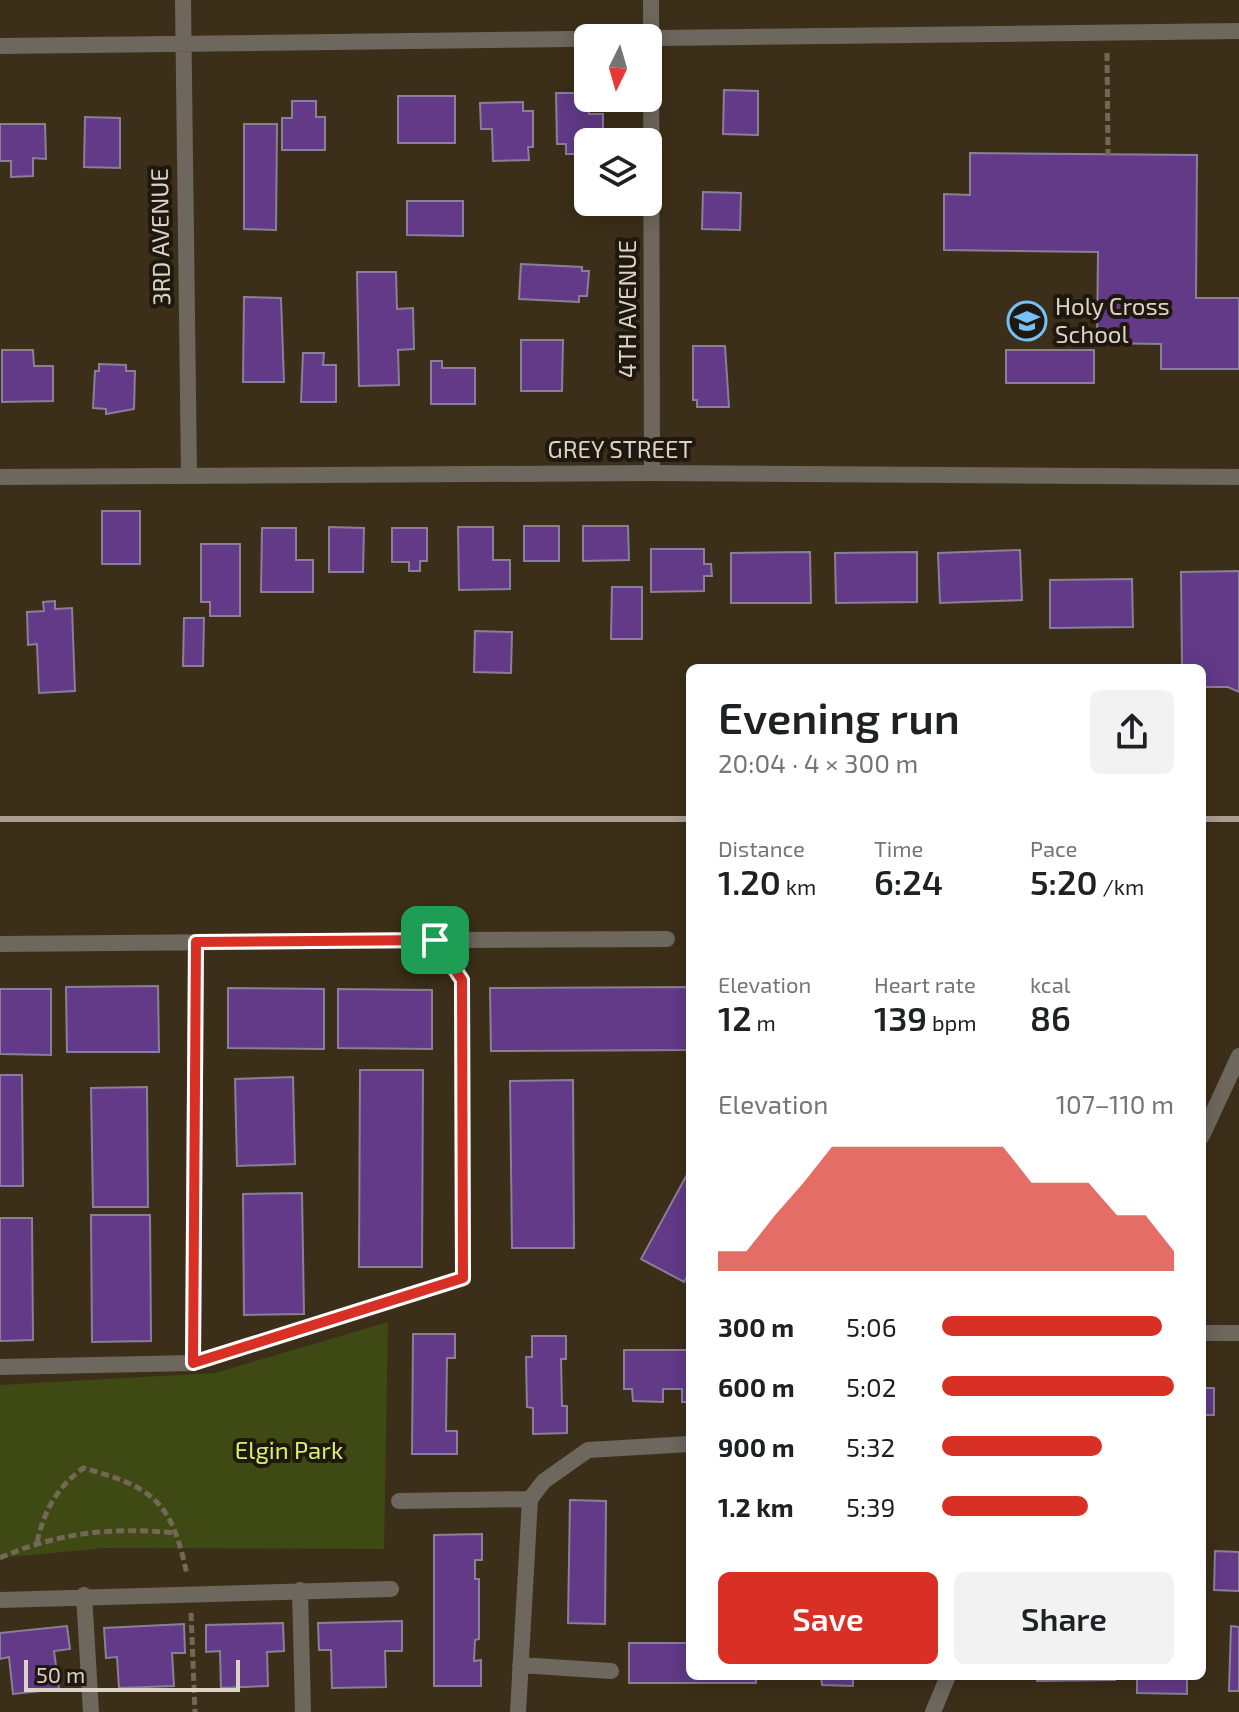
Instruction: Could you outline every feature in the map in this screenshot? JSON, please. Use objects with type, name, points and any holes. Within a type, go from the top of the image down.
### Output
[{"type":"street","name":"3RD AVENUE","points":[[183,0],[189,474]]},
{"type":"street","name":"4TH AVENUE","points":[[651,0],[651,24]]},
{"type":"street","points":[[662,35],[1239,31]]},
{"type":"street","points":[[0,46],[574,36]]},
{"type":"street","name":"4TH AVENUE","points":[[651,112],[652,473]]},
{"type":"street","name":"GREY STREET","points":[[0,477],[652,473],[1239,477]]},
{"type":"street","points":[[0,944],[667,939]]},
{"type":"street","points":[[0,1367],[193,1363],[463,1278],[462,980],[435,940]]},
{"type":"street","points":[[193,1363],[196,942]]},
{"type":"street","points":[[1206,1127],[1239,1056]]},
{"type":"street","points":[[1206,1333],[1239,1333]]},
{"type":"street","points":[[518,1712],[530,1499],[544,1481],[588,1450],[686,1444]]},
{"type":"street","points":[[399,1501],[530,1499]]},
{"type":"street","points":[[0,1600],[84,1595],[391,1589]]},
{"type":"street","points":[[300,1590],[303,1712]]},
{"type":"street","points":[[84,1595],[91,1712]]},
{"type":"street","points":[[520,1665],[611,1671]]},
{"type":"street","points":[[933,1712],[946,1680]]},
{"type":"path","points":[[1107,32],[1108,156]]},
{"type":"path","points":[[37,1542],[44,1511],[62,1484],[83,1468],[130,1481],[159,1503],[178,1533],[190,1593],[195,1712]]},
{"type":"path","points":[[0,1558],[37,1542],[80,1532],[137,1529],[178,1533]]},
{"type":"green space","name":"Elgin Park","points":[[388,1322],[384,1549],[104,1548],[0,1558],[0,1385],[215,1373]]},
{"type":"building","points":[[724,90],[758,91],[758,135],[723,134]]},
{"type":"building","points":[[556,93],[574,93],[574,112],[603,114],[603,128],[574,128],[574,154],[566,154],[566,144],[557,144]]},
{"type":"building","points":[[398,96],[455,96],[455,143],[398,143]]},
{"type":"building","points":[[292,101],[316,101],[316,117],[325,117],[325,150],[282,150],[282,118],[292,118]]},
{"type":"building","points":[[523,102],[523,111],[533,111],[533,147],[528,147],[529,160],[493,161],[492,129],[481,129],[480,103]]},
{"type":"building","points":[[85,117],[120,118],[120,168],[84,167]]},
{"type":"building","points":[[0,124],[45,124],[46,159],[33,158],[33,176],[11,177],[11,161],[0,161]]},
{"type":"building","points":[[244,124],[277,124],[276,230],[244,229]]},
{"type":"building","points":[[970,153],[1197,155],[1196,298],[1239,298],[1239,369],[1161,369],[1161,344],[1097,343],[1098,252],[944,250],[944,194],[970,195]]},
{"type":"building","points":[[703,192],[741,193],[740,230],[702,229]]},
{"type":"building","points":[[407,201],[463,201],[463,236],[407,235]]},
{"type":"building","points":[[521,264],[582,267],[582,271],[589,271],[587,296],[579,296],[579,302],[519,299]]},
{"type":"building","points":[[357,272],[396,272],[397,309],[413,308],[414,349],[398,350],[399,385],[359,386]]},
{"type":"building","points":[[244,297],[281,298],[284,382],[243,382]]},
{"type":"building","points":[[521,340],[563,340],[562,391],[521,391]]},
{"type":"building","points":[[693,346],[725,346],[729,407],[697,407],[697,400],[693,400]]},
{"type":"building","points":[[2,350],[33,350],[34,366],[53,366],[53,401],[2,402]]},
{"type":"building","points":[[1006,350],[1094,350],[1094,383],[1006,383]]},
{"type":"building","points":[[303,353],[324,353],[323,365],[336,365],[336,402],[301,402]]},
{"type":"building","points":[[431,361],[442,361],[442,368],[475,368],[475,404],[431,404]]},
{"type":"building","points":[[99,364],[126,365],[126,371],[135,371],[134,409],[106,414],[106,409],[93,408],[95,371],[99,371]]},
{"type":"building","points":[[102,511],[140,511],[140,564],[102,564]]},
{"type":"building","points":[[524,526],[559,526],[559,561],[524,561]]},
{"type":"building","points":[[583,526],[628,526],[629,560],[583,561]]},
{"type":"building","points":[[329,527],[364,528],[363,572],[329,572]]},
{"type":"building","points":[[458,527],[493,527],[493,560],[510,560],[510,589],[459,590]]},
{"type":"building","points":[[262,528],[296,528],[296,560],[313,560],[313,592],[261,592]]},
{"type":"building","points":[[392,528],[427,528],[427,561],[420,561],[420,571],[409,571],[409,562],[392,562]]},
{"type":"building","points":[[201,544],[240,544],[240,616],[210,616],[210,602],[201,602]]},
{"type":"building","points":[[651,549],[704,549],[704,564],[711,564],[712,576],[704,576],[704,591],[651,592]]},
{"type":"building","points":[[1020,550],[1022,600],[940,603],[938,553]]},
{"type":"building","points":[[810,552],[811,603],[731,603],[731,553]]},
{"type":"building","points":[[917,552],[917,602],[836,603],[835,553]]},
{"type":"building","points":[[1239,571],[1239,692],[1228,687],[1206,687],[1206,664],[1182,664],[1181,572]]},
{"type":"building","points":[[1132,579],[1133,627],[1050,628],[1050,580]]},
{"type":"building","points":[[612,587],[642,587],[642,639],[611,639]]},
{"type":"building","points":[[55,601],[55,609],[72,608],[75,691],[39,693],[37,644],[28,645],[27,612],[44,611],[43,602]]},
{"type":"building","points":[[184,618],[204,618],[203,666],[183,666]]},
{"type":"building","points":[[475,631],[512,632],[511,673],[474,672]]},
{"type":"building","points":[[158,986],[159,1052],[67,1052],[66,987]]},
{"type":"building","points":[[686,987],[686,1050],[491,1051],[490,988]]},
{"type":"building","points":[[228,988],[324,989],[324,1049],[228,1048]]},
{"type":"building","points":[[0,989],[51,989],[51,1055],[0,1054]]},
{"type":"building","points":[[338,989],[432,990],[432,1049],[338,1048]]},
{"type":"building","points":[[360,1070],[423,1070],[422,1267],[359,1267]]},
{"type":"building","points":[[0,1075],[22,1075],[23,1186],[0,1186]]},
{"type":"building","points":[[293,1077],[295,1164],[237,1166],[235,1079]]},
{"type":"building","points":[[573,1080],[574,1248],[512,1248],[510,1081]]},
{"type":"building","points":[[147,1087],[148,1207],[93,1207],[91,1088]]},
{"type":"building","points":[[686,1176],[686,1279],[684,1282],[641,1259]]},
{"type":"building","points":[[302,1193],[304,1314],[244,1315],[243,1194]]},
{"type":"building","points":[[91,1215],[150,1215],[151,1341],[92,1342]]},
{"type":"building","points":[[0,1218],[32,1218],[33,1340],[0,1341]]},
{"type":"building","points":[[413,1334],[455,1334],[455,1358],[447,1358],[446,1431],[457,1431],[457,1454],[412,1454]]},
{"type":"building","points":[[532,1336],[566,1336],[566,1359],[561,1359],[562,1406],[567,1406],[567,1433],[533,1434],[533,1408],[527,1407],[526,1357],[532,1357]]},
{"type":"building","points":[[624,1350],[686,1350],[686,1402],[682,1402],[682,1389],[663,1389],[663,1402],[633,1401],[632,1389],[624,1389]]},
{"type":"building","points":[[1206,1388],[1214,1388],[1214,1415],[1206,1415]]},
{"type":"building","points":[[570,1500],[606,1501],[605,1624],[568,1623]]},
{"type":"building","points":[[482,1534],[482,1560],[475,1560],[475,1579],[479,1579],[479,1639],[475,1640],[474,1661],[481,1660],[481,1686],[434,1686],[434,1535]]},
{"type":"building","points":[[1215,1551],[1239,1552],[1239,1591],[1214,1590]]},
{"type":"building","points":[[402,1621],[402,1651],[385,1651],[386,1687],[332,1688],[331,1650],[319,1650],[318,1623]]},
{"type":"building","points":[[283,1623],[284,1651],[267,1652],[268,1686],[221,1688],[220,1651],[206,1652],[206,1625]]},
{"type":"building","points":[[184,1624],[185,1653],[172,1653],[174,1686],[119,1688],[117,1657],[106,1658],[104,1628]]},
{"type":"building","points":[[67,1626],[70,1649],[54,1651],[59,1689],[13,1694],[9,1657],[0,1659],[0,1633]]},
{"type":"building","points":[[1231,1626],[1239,1627],[1239,1691],[1229,1691]]},
{"type":"building","points":[[629,1643],[686,1643],[686,1680],[756,1680],[756,1683],[629,1683]]},
{"type":"building","points":[[821,1680],[853,1680],[853,1686],[822,1685]]},
{"type":"building","points":[[1137,1680],[1187,1680],[1187,1694],[1137,1693]]},
{"type":"railway","points":[[0,819],[686,819]]},
{"type":"railway","points":[[1206,819],[1239,819]]},
{"type":"place","name":"Holy Cross School","points":[[1027,321]]},
{"type":"route","points":[[435,940],[462,980],[463,1278],[193,1363],[196,942],[435,940]]}]
